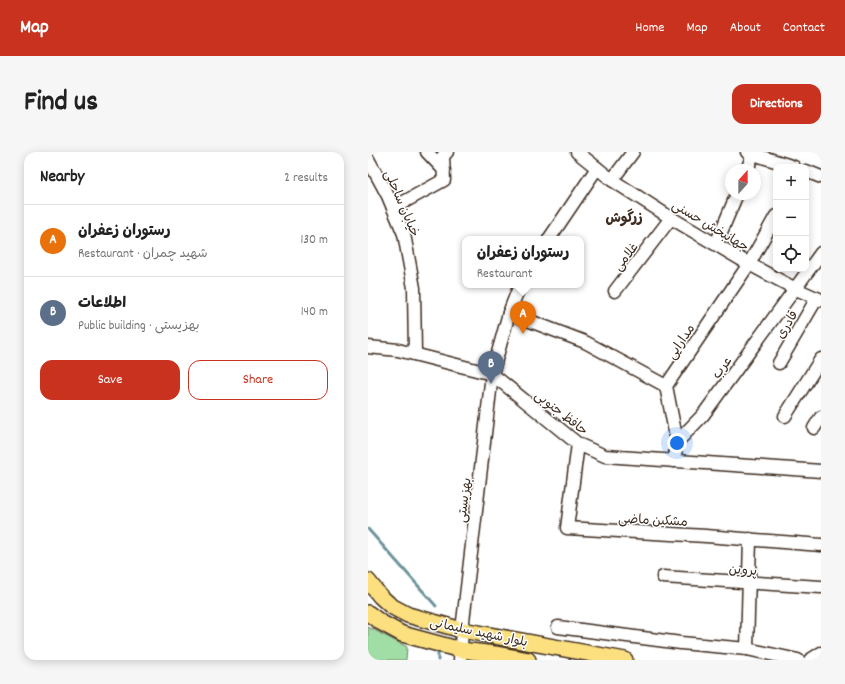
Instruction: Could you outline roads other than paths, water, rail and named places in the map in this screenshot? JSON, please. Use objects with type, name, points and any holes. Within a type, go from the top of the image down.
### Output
[{"type":"main road","name":"بلوار شهید سلیمانی","points":[[368,581],[380,596],[391,606],[408,615],[462,630],[625,660]]},
{"type":"main road","name":"بلوار شهید سلیمانی","points":[[368,613],[380,622],[402,634],[460,655],[495,654],[528,660]]},
{"type":"street","points":[[426,152],[444,170]]},
{"type":"street","points":[[393,208],[444,180],[443,156],[447,152]]},
{"type":"street","name":"جهانبخش حسنی","points":[[577,152],[612,180],[672,218],[749,264],[794,288],[819,299]]},
{"type":"street","points":[[612,180],[633,152]]},
{"type":"street","points":[[748,164],[750,153],[777,157],[789,164]]},
{"type":"street","name":"خیابان ساحلی","points":[[368,159],[393,208],[404,234],[414,288],[415,354]]},
{"type":"street","points":[[550,236],[597,168]]},
{"type":"street","points":[[809,172],[821,177]]},
{"type":"street","points":[[716,244],[734,200]]},
{"type":"street","name":"غلامی","points":[[615,291],[672,218]]},
{"type":"street","name":"مدارایی","points":[[666,386],[749,264],[773,221]]},
{"type":"street","name":"عرب","points":[[677,442],[703,415],[794,288],[821,253]]},
{"type":"street","name":"بهزیستی","points":[[460,655],[492,374],[509,313],[519,288]]},
{"type":"street","name":"قادری","points":[[778,363],[819,299]]},
{"type":"street","points":[[509,313],[585,342],[666,386],[677,442],[674,461]]},
{"type":"street","name":"حافظ جنوبی","points":[[368,347],[398,350],[492,374],[578,444],[606,456],[821,471]]},
{"type":"street","points":[[785,416],[821,359]]},
{"type":"street","points":[[814,428],[821,417]]},
{"type":"street","name":"مشکین ماضی","points":[[578,444],[567,528],[750,539],[821,545]]},
{"type":"street","points":[[747,649],[750,539]]},
{"type":"street","name":"پروین","points":[[663,577],[821,588]]},
{"type":"street","points":[[558,628],[680,643],[747,649],[798,660]]},
{"type":"street","points":[[810,660],[821,653]]},
{"type":"waterway","points":[[368,529],[436,606]]},
{"type":"waterway","points":[[438,650],[438,660]]},
{"type":"place","name":"رستوران زعفران","points":[[523,334]]},
{"type":"place","name":"اطلاعات","points":[[491,384]]},
{"type":"district","name":"زرگوش","points":[[624,217]]}]
